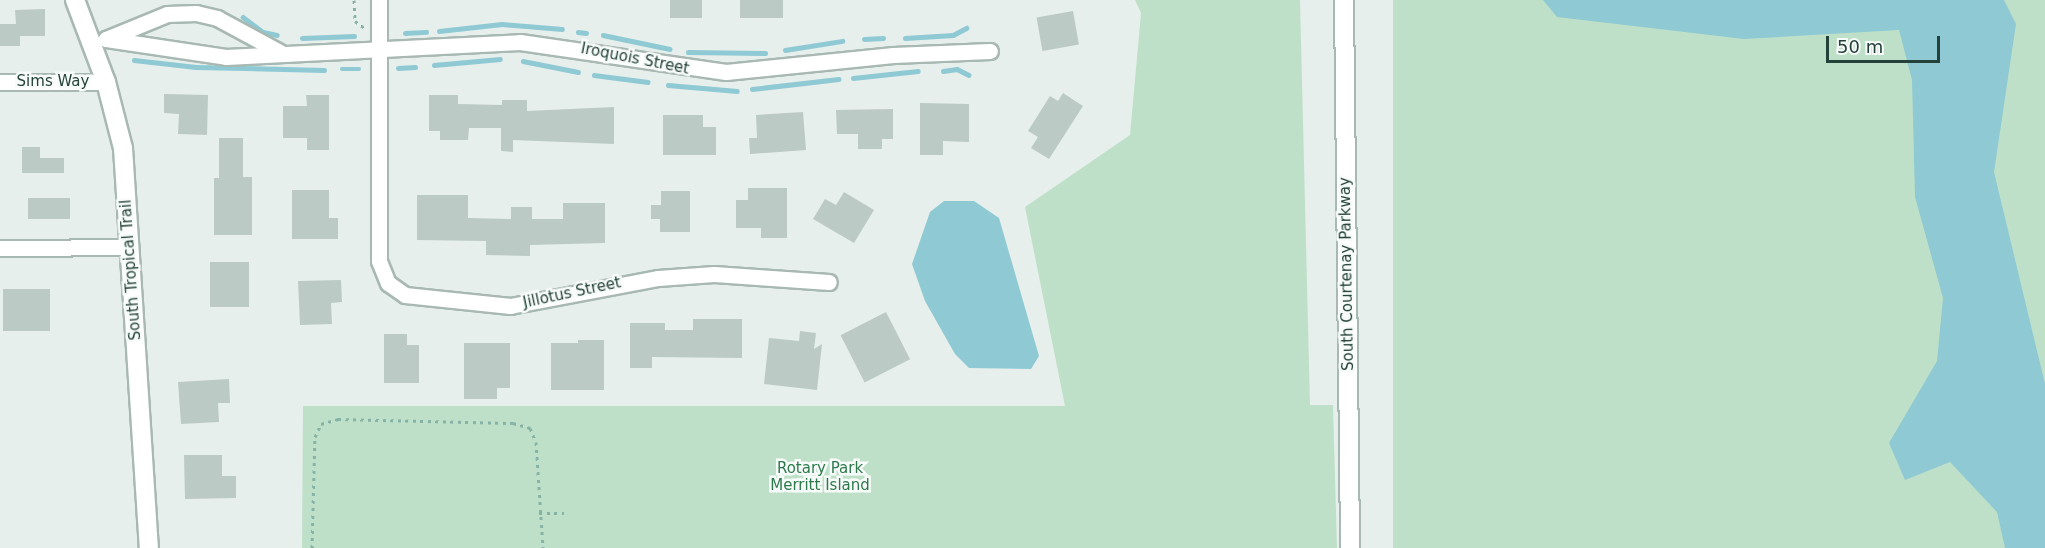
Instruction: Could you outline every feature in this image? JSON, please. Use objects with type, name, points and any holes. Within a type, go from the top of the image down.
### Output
[{"type":"street","name":"South Tropical Trail","points":[[75,0],[98,41],[123,148],[149,548]]},
{"type":"street","name":"Jillotus Street","points":[[379,0],[379,261],[388,283],[405,295],[510,306],[658,278],[714,274],[829,282]]},
{"type":"street","name":"South Courtenay Parkway","points":[[1344,0],[1350,548]]},
{"type":"street","name":"Iroquois Street","points":[[98,41],[167,14],[196,13],[217,18],[281,52]]},
{"type":"street","name":"Iroquois Street","points":[[98,41],[226,57],[281,52],[378,52],[529,42],[698,71],[726,72],[893,55],[990,51]]},
{"type":"street","name":"Sims Way","points":[[0,82],[106,82]]},
{"type":"street","points":[[0,248],[130,247]]},
{"type":"path","points":[[354,0],[355,21],[378,35]]},
{"type":"path","points":[[312,548],[315,438],[321,424],[338,419],[513,423],[530,428],[536,442],[543,548]]},
{"type":"path","points":[[539,513],[564,513]]},
{"type":"green space","name":"Rotary Park Merritt Island","points":[[1135,0],[1300,0],[1310,405],[1333,405],[1337,548],[302,548],[303,406],[1065,406],[1025,207],[1130,135],[1141,13]]},
{"type":"green space","points":[[1393,0],[2045,0],[2045,548],[1393,548]]},
{"type":"water","points":[[1543,0],[2004,0],[2016,24],[1994,172],[2045,384],[2045,548],[2005,548],[1997,512],[1950,462],[1905,480],[1889,443],[1937,361],[1943,298],[1915,197],[1912,80],[1899,30],[1744,39],[1557,17]]},
{"type":"water","points":[[944,201],[974,201],[999,218],[1039,356],[1031,369],[969,368],[955,354],[925,301],[912,264],[930,212]]},
{"type":"building","points":[[670,0],[702,0],[702,18],[670,18]]},
{"type":"building","points":[[740,0],[783,0],[783,18],[740,18]]},
{"type":"building","points":[[45,9],[45,36],[20,36],[20,46],[0,46],[0,24],[16,24],[15,10]]},
{"type":"building","points":[[1073,11],[1079,44],[1042,51],[1037,17]]},
{"type":"building","points":[[1063,93],[1083,106],[1049,159],[1031,148],[1038,137],[1028,131],[1050,96],[1058,101]]},
{"type":"building","points":[[164,94],[208,95],[207,135],[178,134],[179,114],[164,113]]},
{"type":"building","points":[[306,95],[329,95],[329,150],[307,150],[307,138],[283,138],[283,106],[307,106]]},
{"type":"building","points":[[429,95],[458,95],[458,104],[502,105],[502,100],[527,100],[527,111],[614,107],[614,144],[513,140],[513,152],[501,151],[501,128],[469,128],[468,140],[440,140],[440,131],[429,131]]},
{"type":"building","points":[[920,103],[969,104],[969,142],[943,141],[943,155],[920,155]]},
{"type":"building","points":[[893,109],[893,139],[882,139],[882,149],[858,149],[858,134],[837,134],[836,110]]},
{"type":"building","points":[[803,112],[806,150],[750,154],[749,138],[757,138],[756,115]]},
{"type":"building","points":[[663,115],[703,115],[703,127],[716,127],[716,155],[663,155]]},
{"type":"building","points":[[219,138],[243,138],[243,177],[252,177],[252,235],[214,235],[214,178],[219,178]]},
{"type":"building","points":[[22,147],[40,147],[40,158],[64,158],[64,173],[22,173]]},
{"type":"building","points":[[748,188],[787,188],[787,238],[761,238],[761,228],[736,228],[736,200],[748,200]]},
{"type":"building","points":[[292,190],[329,190],[329,218],[338,218],[338,239],[292,239]]},
{"type":"building","points":[[661,191],[690,191],[690,232],[660,232],[660,219],[651,219],[651,205],[661,205]]},
{"type":"building","points":[[844,192],[874,210],[854,243],[813,219],[825,199],[836,205]]},
{"type":"building","points":[[417,195],[468,195],[468,218],[511,219],[511,207],[532,207],[532,219],[563,219],[563,203],[605,203],[605,243],[530,245],[530,256],[486,255],[486,241],[417,240]]},
{"type":"building","points":[[28,198],[70,198],[70,219],[28,219]]},
{"type":"building","points":[[210,262],[249,262],[249,307],[210,307]]},
{"type":"building","points":[[341,280],[342,302],[331,303],[332,324],[300,325],[298,281]]},
{"type":"building","points":[[3,289],[50,289],[50,331],[3,331]]},
{"type":"building","points":[[886,312],[910,359],[865,382],[841,335]]},
{"type":"building","points":[[693,319],[742,319],[742,358],[652,357],[652,368],[630,368],[630,323],[665,323],[665,330],[693,330]]},
{"type":"building","points":[[800,331],[816,333],[814,349],[822,344],[817,390],[764,384],[769,338],[799,341]]},
{"type":"building","points":[[384,334],[407,334],[407,345],[419,345],[419,383],[384,383]]},
{"type":"building","points":[[578,340],[604,340],[604,390],[551,390],[551,343],[578,343]]},
{"type":"building","points":[[464,343],[510,343],[510,388],[497,388],[497,399],[464,399]]},
{"type":"building","points":[[229,379],[230,403],[218,403],[219,422],[181,424],[178,382]]},
{"type":"building","points":[[184,455],[222,455],[222,476],[236,476],[236,498],[185,499]]},
{"type":"waterway","points":[[243,17],[263,32],[277,35]]},
{"type":"waterway","points":[[439,31],[502,24],[562,29]]},
{"type":"waterway","points":[[905,38],[953,35],[966,28]]},
{"type":"waterway","points":[[405,33],[426,32]]},
{"type":"waterway","points":[[578,32],[586,33]]},
{"type":"waterway","points":[[603,35],[670,49]]},
{"type":"waterway","points":[[302,38],[354,36]]},
{"type":"waterway","points":[[864,39],[883,38]]},
{"type":"waterway","points":[[785,50],[842,41]]},
{"type":"waterway","points":[[688,52],[765,53]]},
{"type":"waterway","points":[[434,65],[500,59]]},
{"type":"waterway","points":[[134,60],[196,67],[324,70]]},
{"type":"waterway","points":[[523,61],[578,72]]},
{"type":"waterway","points":[[398,68],[415,67]]},
{"type":"waterway","points":[[342,69],[359,69]]},
{"type":"waterway","points":[[943,71],[957,69],[969,75]]},
{"type":"waterway","points":[[853,78],[918,71]]},
{"type":"waterway","points":[[594,75],[648,82]]},
{"type":"waterway","points":[[752,89],[838,79]]},
{"type":"waterway","points":[[668,85],[737,91]]}]
